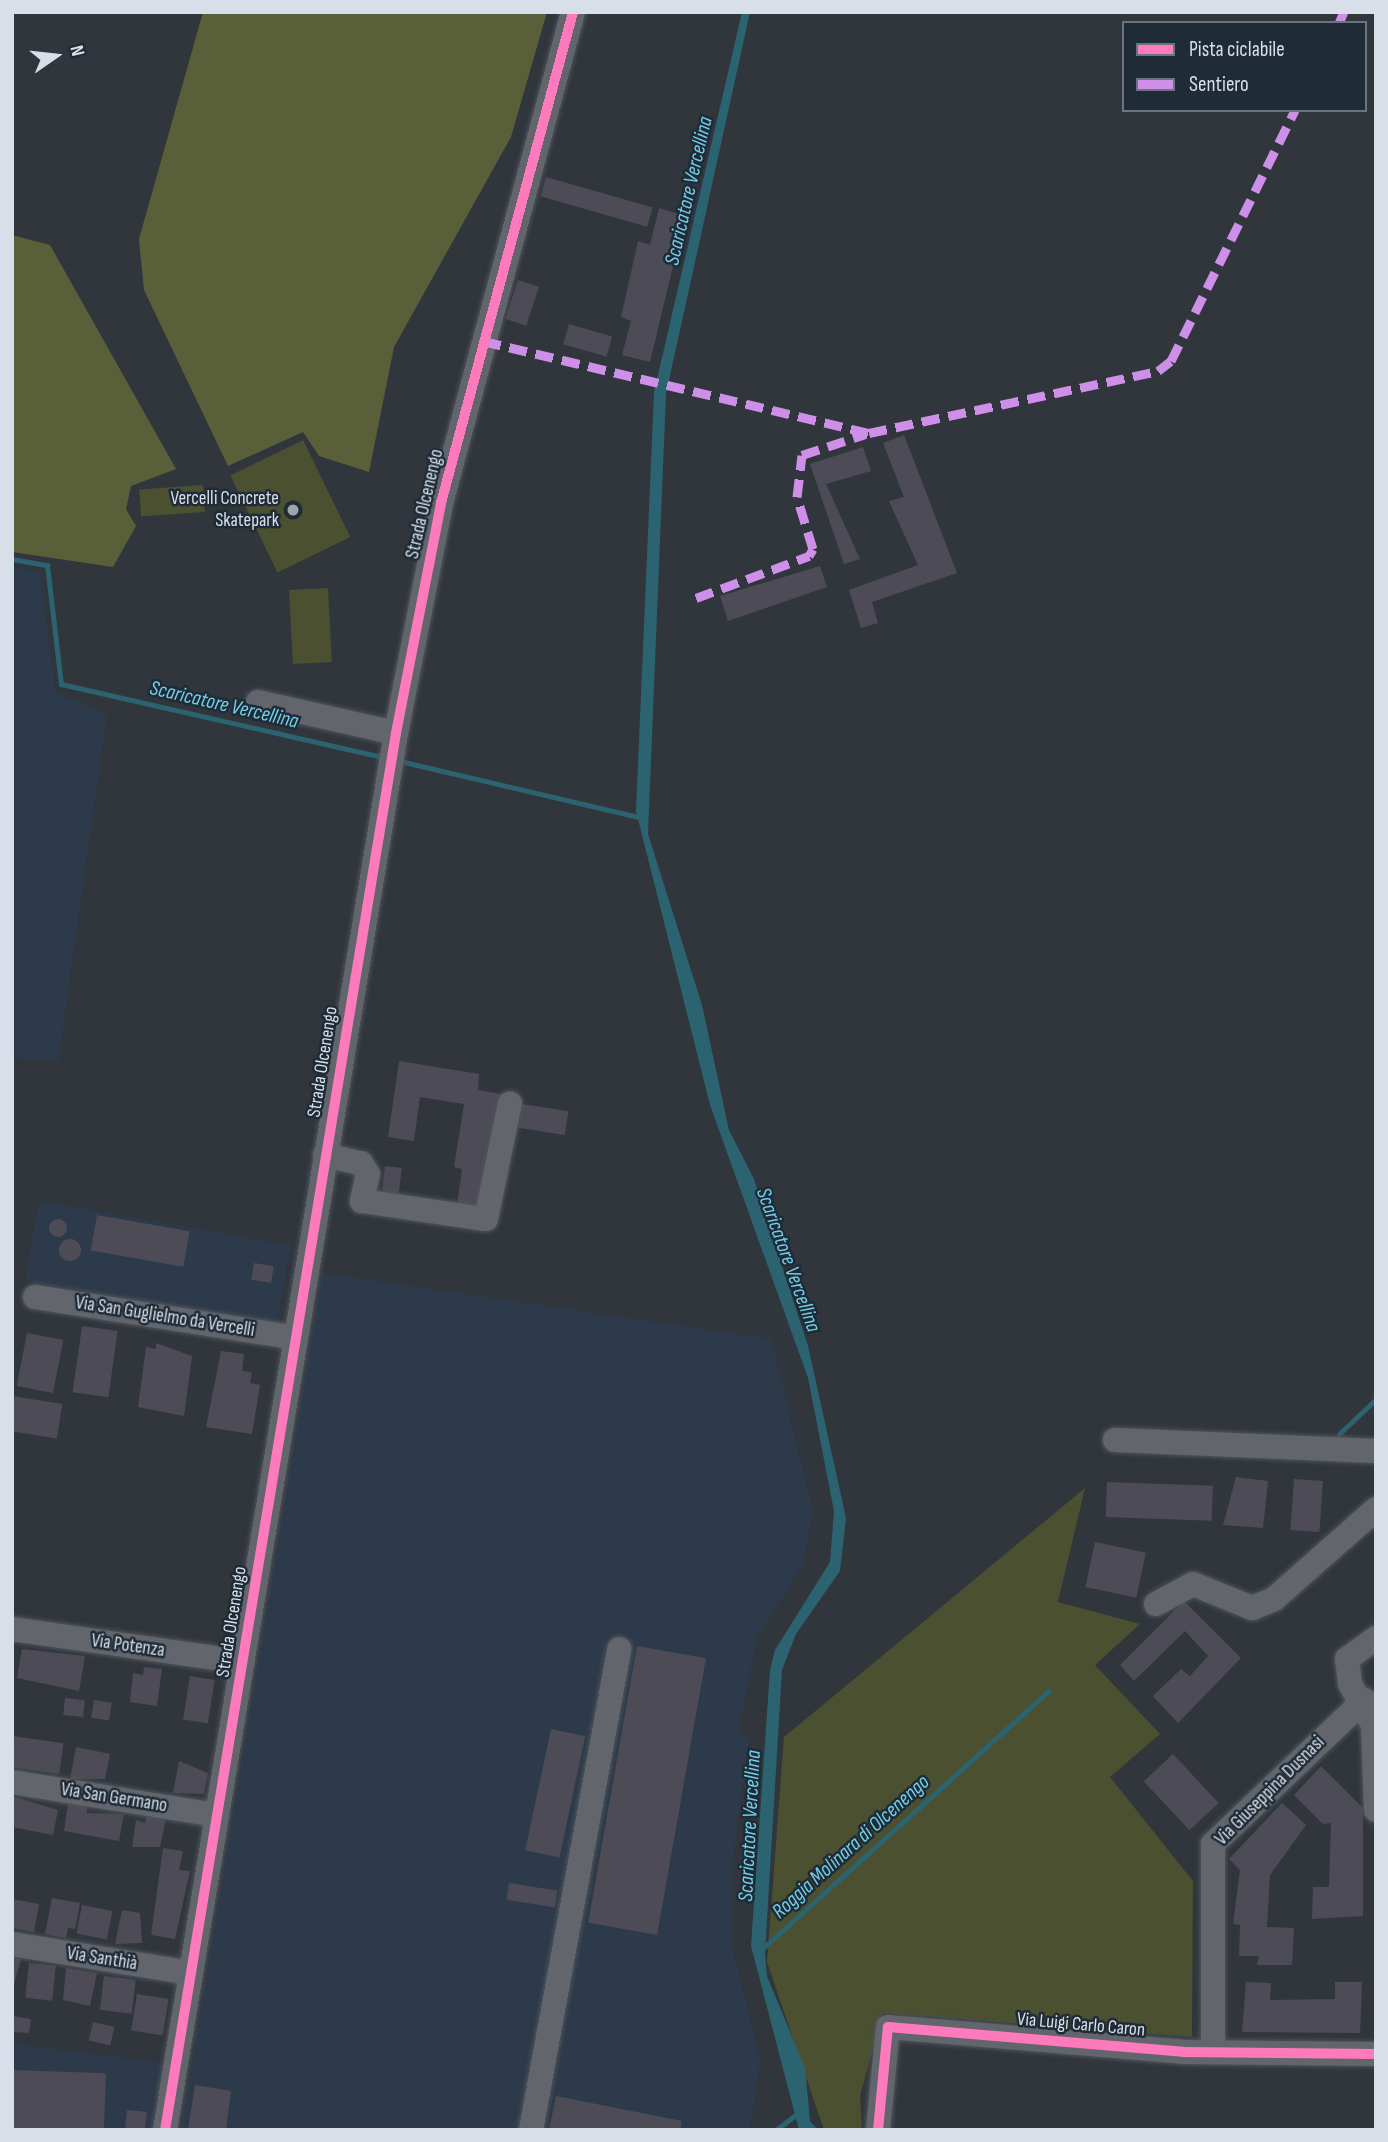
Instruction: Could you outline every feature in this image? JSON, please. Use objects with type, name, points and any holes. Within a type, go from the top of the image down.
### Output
[{"type":"street","name":"Strada Olcenengo","points":[[164,2130],[396,733],[441,503],[573,12]]},
{"type":"street","points":[[258,702],[396,733]]},
{"type":"street","points":[[325,1155],[361,1163],[368,1174],[362,1201],[486,1219],[510,1103]]},
{"type":"street","name":"Via San Guglielmo da Vercelli","points":[[35,1297],[296,1338]]},
{"type":"street","points":[[1115,1440],[1376,1451]]},
{"type":"street","points":[[1156,1604],[1193,1584],[1252,1608],[1274,1599],[1376,1509]]},
{"type":"street","name":"Via Potenza","points":[[12,1629],[243,1662]]},
{"type":"street","points":[[1376,1638],[1347,1659],[1350,1684],[1364,1700],[1373,1725],[1376,1810]]},
{"type":"street","points":[[531,2130],[620,1649]]},
{"type":"street","name":"Via Giuseppina Dusnasi","points":[[1213,2052],[1213,1844],[1364,1700]]},
{"type":"street","name":"Via San Germano","points":[[12,1782],[216,1815]]},
{"type":"street","name":"Via Santhià","points":[[12,1944],[191,1973]]},
{"type":"street","name":"Via Luigi Carlo Caron","points":[[878,2130],[888,2027],[1213,2052],[1376,2054]]},
{"type":"shaded area","points":[[742,12],[750,12],[666,394],[648,834],[702,1005],[729,1130],[754,1179],[808,1346],[846,1518],[840,1571],[796,1634],[782,1670],[765,1953],[767,1976],[805,2068],[810,2121],[818,2130],[799,2130],[751,1946],[770,1670],[775,1650],[830,1562],[834,1511],[808,1378],[710,1105],[636,811],[654,392]]},
{"type":"shaded area","points":[[12,566],[40,572],[56,692],[107,715],[58,1063],[12,1057]]},
{"type":"shaded area","points":[[39,1201],[291,1245],[277,1325],[25,1281]]},
{"type":"shaded area","points":[[322,1273],[771,1339],[813,1510],[804,1563],[757,1637],[738,1734],[749,1737],[733,1858],[732,1945],[760,2061],[750,2130],[181,2130]]},
{"type":"shaded area","points":[[12,2044],[165,2063],[151,2130],[12,2130]]},
{"type":"green space","points":[[203,12],[547,12],[511,137],[394,347],[369,472],[319,456],[303,432],[228,466],[144,290],[139,239]]},
{"type":"green space","points":[[12,235],[50,245],[176,469],[131,486],[126,509],[136,526],[113,567],[12,552]]},
{"type":"green space","name":"Vercelli Concrete Skatepark","points":[[303,440],[350,537],[278,573],[230,476]]},
{"type":"green space","points":[[203,485],[205,512],[141,516],[139,489]]},
{"type":"green space","points":[[328,588],[332,662],[293,664],[289,590]]},
{"type":"green space","points":[[1085,1488],[1058,1602],[1140,1624],[1095,1665],[1160,1734],[1110,1777],[1193,1881],[1192,2037],[883,2013],[860,2096],[862,2130],[824,2130],[767,1962],[784,1737]]},
{"type":"building","points":[[546,177],[653,208],[647,227],[540,196]]},
{"type":"building","points":[[659,208],[685,216],[650,362],[622,355],[631,321],[621,317],[638,241],[650,245]]},
{"type":"building","points":[[518,280],[539,287],[526,326],[505,319]]},
{"type":"building","points":[[569,324],[612,336],[606,357],[563,344]]},
{"type":"building","points":[[904,435],[957,573],[872,602],[878,623],[861,628],[849,590],[918,565],[889,501],[904,497],[883,443]]},
{"type":"building","points":[[863,447],[871,471],[826,484],[860,559],[844,564],[810,464]]},
{"type":"building","points":[[820,566],[827,587],[728,621],[720,596]]},
{"type":"building","points":[[399,1061],[479,1074],[478,1090],[501,1094],[484,1210],[457,1206],[462,1169],[454,1167],[464,1104],[420,1097],[414,1141],[388,1137]]},
{"type":"building","points":[[522,1104],[568,1111],[565,1135],[518,1128]]},
{"type":"building","points":[[385,1166],[402,1168],[398,1200],[381,1198]]},
{"type":"building","points":[[97,1215],[190,1231],[183,1267],[91,1250]]},
{"type":"building","points":[[54,1219],[62,1219],[67,1228],[65,1235],[54,1237],[49,1232],[49,1224]]},
{"type":"building","points":[[70,1239],[78,1242],[81,1250],[78,1258],[70,1261],[62,1258],[59,1250],[62,1242]]},
{"type":"building","points":[[254,1263],[274,1266],[271,1283],[251,1280]]},
{"type":"building","points":[[82,1326],[118,1331],[108,1397],[73,1392]]},
{"type":"building","points":[[27,1333],[63,1340],[53,1393],[17,1386]]},
{"type":"building","points":[[156,1343],[192,1356],[184,1416],[138,1407],[146,1347],[156,1349]]},
{"type":"building","points":[[221,1351],[244,1354],[242,1371],[252,1372],[250,1383],[260,1385],[252,1434],[206,1427]]},
{"type":"building","points":[[12,1396],[62,1404],[57,1439],[12,1431]]},
{"type":"building","points":[[1236,1477],[1268,1481],[1263,1528],[1223,1525]]},
{"type":"building","points":[[1294,1479],[1323,1481],[1319,1532],[1290,1530]]},
{"type":"building","points":[[1107,1482],[1213,1486],[1212,1521],[1106,1517]]},
{"type":"building","points":[[1095,1542],[1146,1553],[1136,1598],[1085,1587]]},
{"type":"building","points":[[1184,1601],[1241,1658],[1178,1723],[1153,1696],[1181,1669],[1190,1676],[1208,1656],[1185,1631],[1134,1681],[1120,1665]]},
{"type":"building","points":[[637,1646],[706,1658],[657,1935],[588,1923]]},
{"type":"building","points":[[22,1649],[85,1656],[79,1691],[17,1678]]},
{"type":"building","points":[[144,1667],[162,1669],[157,1706],[130,1702],[133,1673],[143,1675]]},
{"type":"building","points":[[190,1676],[215,1680],[208,1723],[183,1719]]},
{"type":"building","points":[[65,1698],[85,1700],[83,1717],[63,1715]]},
{"type":"building","points":[[94,1700],[112,1703],[109,1721],[91,1718]]},
{"type":"building","points":[[551,1729],[585,1736],[559,1858],[525,1850]]},
{"type":"building","points":[[12,1736],[63,1743],[59,1774],[12,1767]]},
{"type":"building","points":[[76,1747],[110,1754],[105,1779],[70,1779]]},
{"type":"building","points":[[1173,1754],[1219,1803],[1189,1830],[1144,1781]]},
{"type":"building","points":[[179,1761],[208,1773],[204,1794],[173,1793]]},
{"type":"building","points":[[1321,1766],[1363,1808],[1363,1916],[1312,1919],[1313,1887],[1329,1887],[1331,1823],[1323,1824],[1294,1795]]},
{"type":"building","points":[[12,1796],[58,1810],[53,1835],[12,1827]]},
{"type":"building","points":[[1282,1803],[1306,1825],[1270,1875],[1267,1927],[1294,1928],[1292,1965],[1257,1965],[1259,1956],[1239,1956],[1240,1925],[1233,1924],[1240,1870],[1229,1859]]},
{"type":"building","points":[[68,1804],[87,1807],[87,1813],[124,1814],[119,1841],[64,1831]]},
{"type":"building","points":[[146,1816],[166,1819],[160,1847],[132,1847],[136,1820],[145,1823]]},
{"type":"building","points":[[163,1848],[183,1851],[179,1870],[190,1871],[175,1939],[151,1935]]},
{"type":"building","points":[[509,1883],[557,1891],[555,1907],[506,1900]]},
{"type":"building","points":[[52,1898],[80,1903],[75,1929],[68,1928],[66,1938],[45,1934]]},
{"type":"building","points":[[12,1899],[39,1904],[34,1932],[12,1928]]},
{"type":"building","points":[[82,1905],[112,1911],[107,1939],[76,1933]]},
{"type":"building","points":[[122,1910],[140,1913],[142,1943],[115,1944]]},
{"type":"building","points":[[12,1957],[21,1959],[13,1988],[12,1988]]},
{"type":"building","points":[[29,1963],[56,1966],[52,2001],[25,1998]]},
{"type":"building","points":[[66,1968],[97,1973],[90,2006],[63,2000]]},
{"type":"building","points":[[104,1976],[136,1980],[132,2014],[100,2010]]},
{"type":"building","points":[[1246,1982],[1271,1983],[1270,2000],[1335,1999],[1335,1982],[1362,1982],[1360,2033],[1242,2032]]},
{"type":"building","points":[[137,1994],[169,1999],[163,2036],[131,2031]]},
{"type":"building","points":[[12,2016],[31,2019],[29,2033],[12,2032]]},
{"type":"building","points":[[93,2022],[114,2027],[110,2045],[89,2041]]},
{"type":"building","points":[[12,2070],[106,2073],[104,2130],[12,2130]]},
{"type":"building","points":[[195,2085],[231,2091],[226,2130],[188,2130]]},
{"type":"building","points":[[556,2096],[682,2121],[680,2130],[549,2130]]},
{"type":"building","points":[[127,2110],[147,2112],[145,2130],[125,2130]]},
{"type":"waterway","name":"Scaricatore Vercellina","points":[[12,559],[47,565],[61,684],[379,756]]},
{"type":"waterway","name":"Scaricatore Vercellina","points":[[404,762],[642,818]]},
{"type":"waterway","name":"Roggia Molinara di Olcenengo","points":[[1339,1434],[1376,1399]]},
{"type":"waterway","name":"Roggia Molinara di Olcenengo","points":[[762,1949],[1049,1691]]},
{"type":"waterway","name":"Roggia Molinara di Olcenengo","points":[[776,2130],[800,2111]]},
{"type":"marked path","points":[[1340,21],[1344,12]]},
{"type":"marked path","points":[[483,341],[869,433],[1158,371],[1171,361],[1294,112]]},
{"type":"marked path","points":[[696,598],[809,556],[813,549],[797,497],[802,455],[866,434]]},
{"type":"cycle path","points":[[165,2130],[396,733],[441,503],[573,12]]},
{"type":"cycle path","points":[[878,2130],[888,2027],[1183,2052],[1376,2054]]},
{"type":"place","name":"Vercelli Concrete Skatepark","points":[[293,510]]}]
